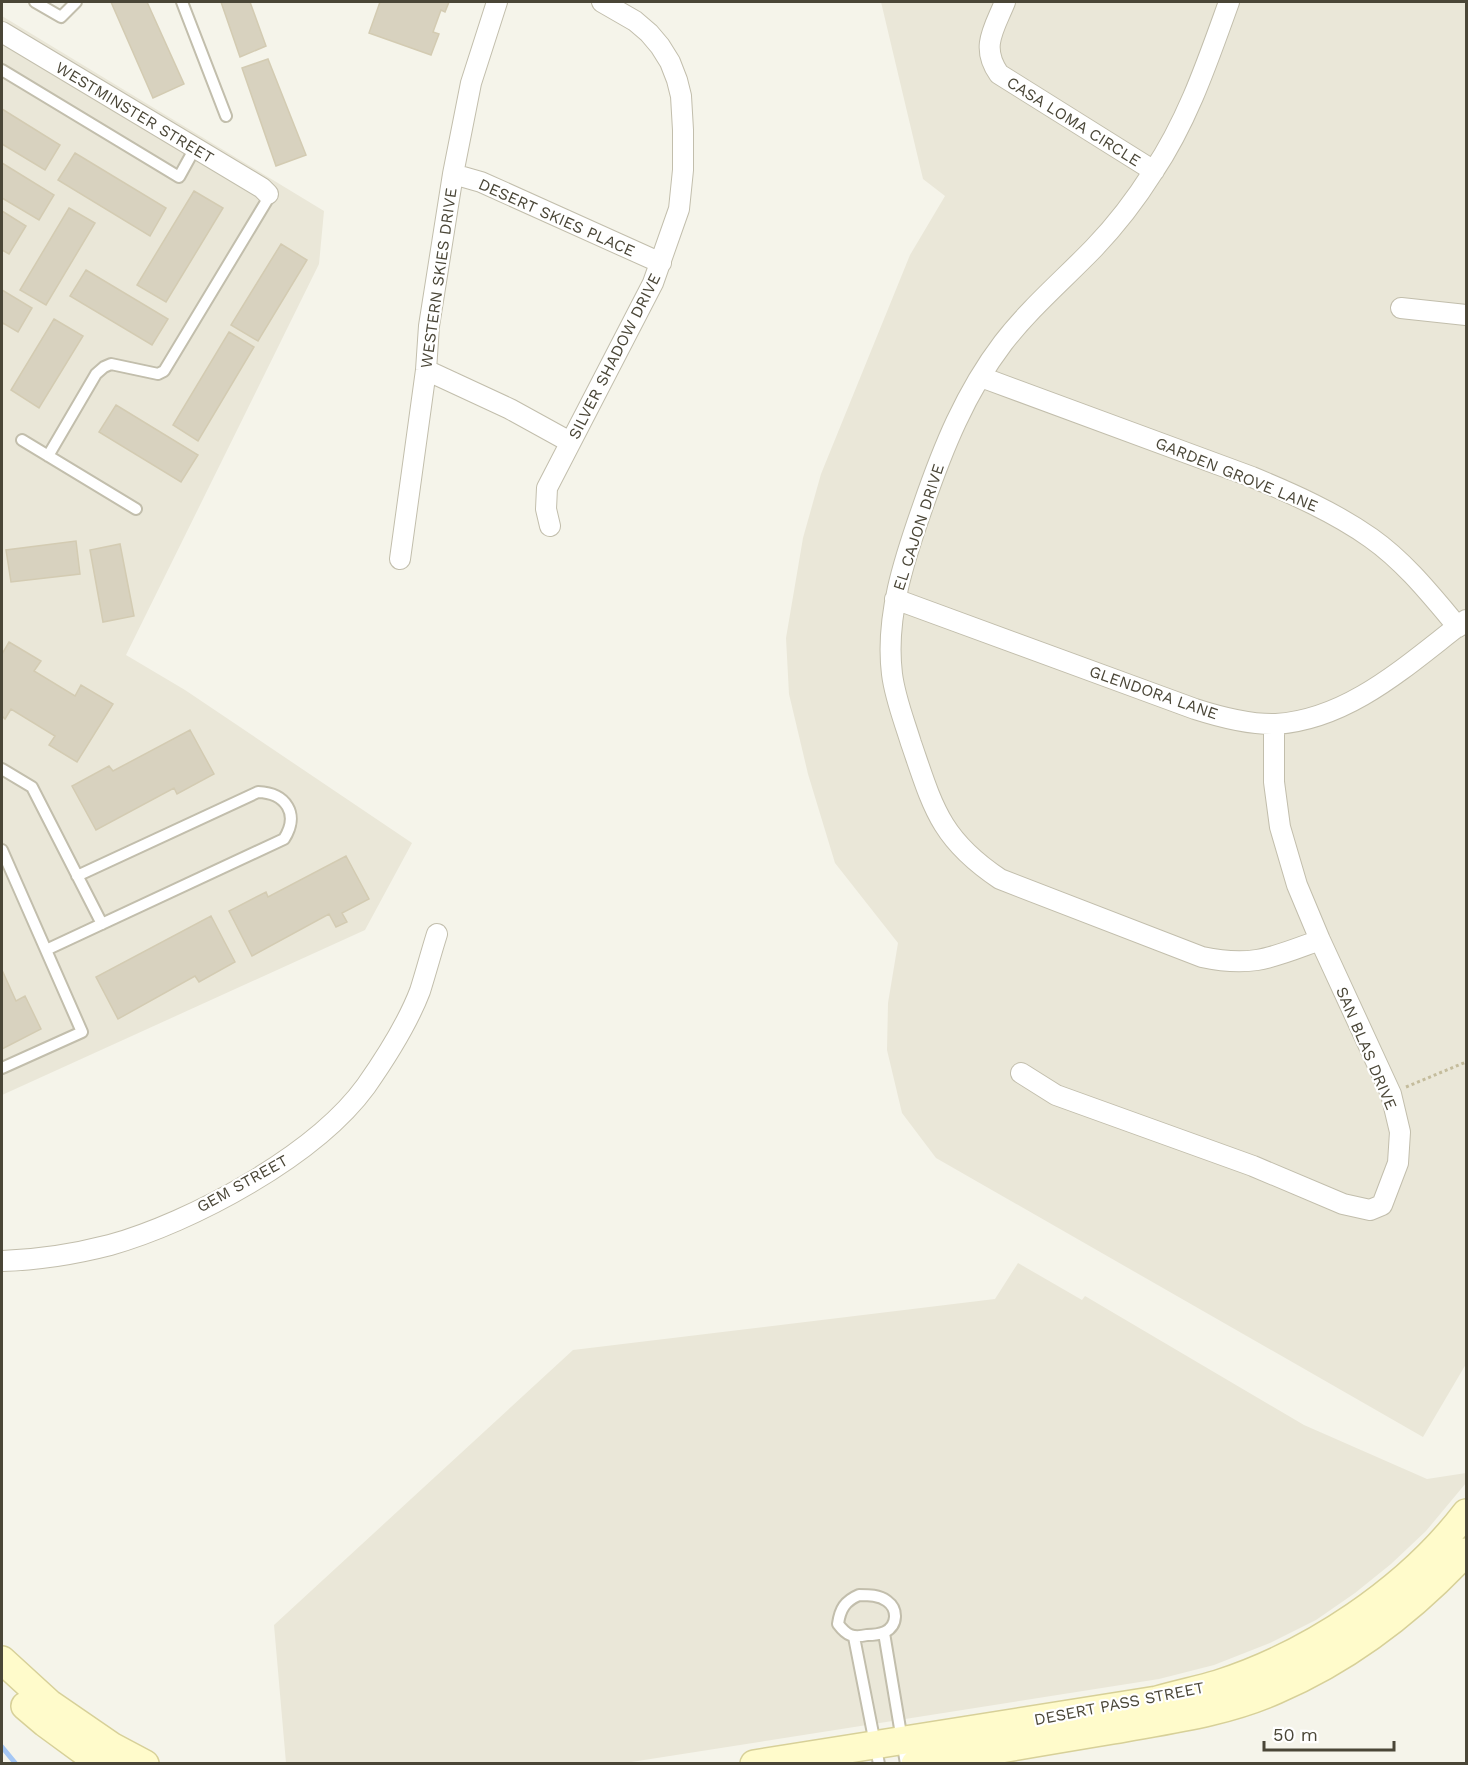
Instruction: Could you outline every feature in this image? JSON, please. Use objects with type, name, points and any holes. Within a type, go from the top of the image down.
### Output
[{"type":"street","name":"WESTERN SKIES DRIVE","points":[[400,559],[426,370],[429,326],[453,174],[471,83],[497,2]]},
{"type":"street","name":"SILVER SHADOW DRIVE","points":[[550,526],[546,509],[547,488],[635,321],[661,263],[679,208],[683,170],[681,96],[669,62],[660,46],[635,21],[602,2]]},
{"type":"street","name":"CASA LOMA CIRCLE","points":[[1005,2],[989,43],[989,56],[999,74],[1154,171]]},
{"type":"street","name":"EL CAJON DRIVE","points":[[1229,2],[1197,87],[1175,134],[1154,171],[1124,213],[1095,246],[1031,310],[1002,344],[959,414],[943,448],[909,544],[895,599],[891,649],[892,674],[899,706],[933,807],[944,827],[958,845],[980,866],[1013,886],[1202,957],[1223,961],[1259,961],[1320,940]]},
{"type":"street","name":"WESTMINSTER STREET","points":[[2,32],[262,188],[268,194]]},
{"type":"street","name":"DESERT SKIES PLACE","points":[[453,174],[481,182],[661,263]]},
{"type":"street","points":[[1401,308],[1467,315]]},
{"type":"street","points":[[426,370],[570,442]]},
{"type":"street","name":"GARDEN GROVE LANE","points":[[981,377],[1252,477],[1330,512],[1371,538],[1393,556],[1462,624]]},
{"type":"street","name":"GLENDORA LANE","points":[[895,599],[1195,709],[1244,721],[1274,724],[1319,715],[1345,705],[1379,686],[1462,624]]},
{"type":"street","name":"SAN BLAS DRIVE","points":[[1021,1073],[1056,1095],[1253,1166],[1344,1204],[1364,1210],[1376,1209],[1382,1205],[1398,1163],[1400,1132],[1390,1094],[1297,885],[1280,826],[1274,782],[1274,724]]},
{"type":"street","name":"GEM STREET","points":[[2,1261],[26,1260],[75,1252],[110,1245],[142,1234],[245,1186],[290,1157],[335,1121],[371,1078],[402,1032],[420,991],[437,934]]},
{"type":"street","name":"DESERT PASS STREET","points":[[908,1756],[1157,1700],[1218,1684],[1265,1666],[1316,1642],[1365,1610],[1421,1562],[1467,1513]]},
{"type":"street","name":"DESERT PASS STREET","points":[[754,1764],[877,1754],[908,1756],[1186,1717],[1239,1704],[1276,1690],[1337,1658],[1389,1622],[1441,1579],[1467,1552]]},
{"type":"street","points":[[2,1660],[49,1703],[113,1747],[145,1764]]},
{"type":"street","points":[[1265,1666],[1276,1690]]},
{"type":"street","points":[[2,1685],[45,1723],[101,1764]]},
{"type":"lane","points":[[35,2],[61,17],[76,2]]},
{"type":"lane","points":[[182,2],[226,116]]},
{"type":"lane","points":[[2,70],[179,177],[195,148]]},
{"type":"lane","points":[[48,456],[96,374],[104,367],[111,364],[158,374],[164,371],[260,212],[268,194]]},
{"type":"lane","points":[[22,440],[136,509]]},
{"type":"lane","points":[[2,769],[32,787],[102,924]]},
{"type":"lane","points":[[46,950],[284,839],[291,829],[288,807],[270,792],[258,792],[77,876]]},
{"type":"lane","points":[[2,850],[82,1032],[2,1068]]},
{"type":"lane","points":[[860,1595],[875,1595],[894,1607],[896,1618],[892,1627],[884,1633],[854,1637],[844,1632],[838,1624],[839,1614],[844,1604],[860,1595]]},
{"type":"lane","points":[[884,1633],[908,1756]]},
{"type":"lane","points":[[854,1637],[877,1754]]},
{"type":"path","points":[[1390,1094],[1467,1062]]},
{"type":"shaded area","points":[[881,2],[1466,2],[1466,1364],[1423,1437],[936,1158],[902,1113],[887,1050],[888,1003],[898,943],[835,863],[808,774],[789,694],[786,638],[803,538],[821,474],[910,255],[945,196],[923,179]]},
{"type":"shaded area","points":[[2,16],[324,211],[319,264],[126,655],[185,690],[412,843],[365,930],[2,1095]]},
{"type":"shaded area","points":[[1018,1263],[1082,1300],[1085,1296],[1304,1425],[1427,1479],[1466,1473],[1466,1483],[1426,1531],[1391,1564],[1316,1620],[1270,1643],[1214,1665],[1159,1679],[625,1763],[286,1763],[274,1625],[573,1350],[995,1299]]},
{"type":"building","points":[[111,2],[147,2],[184,84],[153,98]]},
{"type":"building","points":[[221,2],[250,2],[266,46],[240,57]]},
{"type":"building","points":[[380,2],[449,2],[445,12],[441,10],[433,32],[439,34],[431,55],[369,33]]},
{"type":"building","points":[[268,59],[306,155],[276,166],[242,68]]},
{"type":"building","points":[[2,109],[60,145],[45,170],[2,144]]},
{"type":"building","points":[[75,153],[166,208],[150,236],[58,180]]},
{"type":"building","points":[[2,163],[54,195],[39,220],[2,198]]},
{"type":"building","points":[[194,191],[223,208],[166,302],[137,285]]},
{"type":"building","points":[[69,208],[95,223],[46,305],[20,290]]},
{"type":"building","points":[[2,211],[26,226],[9,254],[2,250]]},
{"type":"building","points":[[281,244],[307,260],[258,341],[231,325]]},
{"type":"building","points":[[86,270],[168,319],[152,345],[70,296]]},
{"type":"building","points":[[2,290],[32,308],[18,332],[3,323],[2,326]]},
{"type":"building","points":[[54,319],[83,336],[39,408],[11,390]]},
{"type":"building","points":[[229,332],[254,347],[198,441],[173,425]]},
{"type":"building","points":[[116,405],[198,455],[181,482],[99,432]]},
{"type":"building","points":[[76,541],[80,574],[11,582],[6,550]]},
{"type":"building","points":[[120,544],[134,616],[103,622],[90,550]]},
{"type":"building","points":[[9,642],[41,661],[34,671],[75,696],[81,685],[113,704],[77,762],[49,745],[55,736],[11,709],[5,719],[2,716],[2,654]]},
{"type":"building","points":[[190,730],[214,774],[177,794],[174,788],[96,830],[72,786],[109,766],[113,771]]},
{"type":"building","points":[[346,856],[369,899],[342,913],[347,922],[336,927],[329,914],[252,956],[229,911],[266,892],[268,897]]},
{"type":"building","points":[[211,916],[235,962],[199,982],[195,976],[118,1019],[96,977]]},
{"type":"building","points":[[2,970],[16,1001],[25,996],[41,1029],[2,1049]]},
{"type":"waterway","points":[[2,1747],[16,1764]]}]
